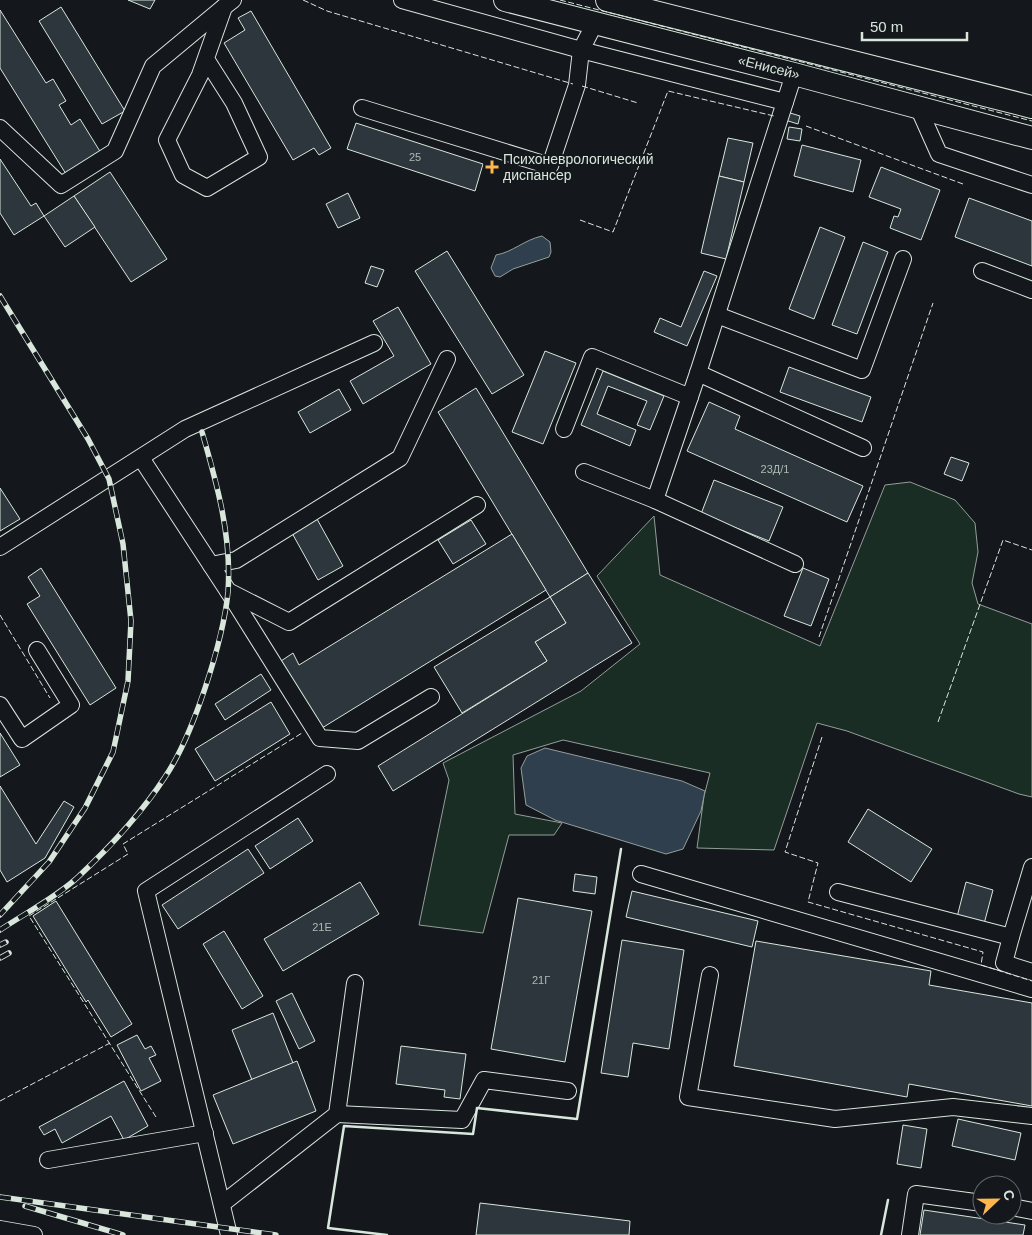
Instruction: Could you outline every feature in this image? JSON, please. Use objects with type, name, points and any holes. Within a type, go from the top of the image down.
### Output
[{"type":"highway","name":"«Енисей»","points":[[505,0],[794,74],[1032,138]]},
{"type":"highway","name":"«Енисей»","points":[[607,0],[1032,107]]},
{"type":"street","points":[[402,0],[581,50],[785,102]]},
{"type":"street","points":[[206,59],[234,103],[259,157],[207,188],[183,175],[167,140],[200,75],[206,59],[229,4]]},
{"type":"street","points":[[0,128],[61,185],[116,151],[153,66],[229,4]]},
{"type":"street","points":[[362,108],[550,166],[577,85],[581,50],[595,23]]},
{"type":"street","points":[[655,500],[717,316],[794,74]]},
{"type":"street","points":[[918,107],[939,154],[1032,185]]},
{"type":"street","points":[[717,316],[862,370],[903,259]]},
{"type":"street","points":[[982,271],[1032,290]]},
{"type":"street","points":[[0,547],[185,429],[374,343]]},
{"type":"street","points":[[564,429],[592,357],[690,397]]},
{"type":"street","points":[[211,565],[236,560],[400,458],[447,359]]},
{"type":"street","points":[[698,373],[863,448]]},
{"type":"street","points":[[141,458],[228,591],[320,738],[358,741],[431,697]]},
{"type":"street","points":[[584,472],[655,500],[795,564]]},
{"type":"street","points":[[228,591],[289,622],[477,505]]},
{"type":"street","points":[[0,705],[22,739],[71,705],[37,650]]},
{"type":"street","points":[[229,1235],[146,891],[327,774]]},
{"type":"street","points":[[1032,867],[1010,937],[1004,963],[1032,972]]},
{"type":"street","points":[[641,874],[1032,989]]},
{"type":"street","points":[[838,892],[1010,937]]},
{"type":"street","points":[[710,975],[688,1097],[835,1119],[953,1107],[1032,1116]]},
{"type":"street","points":[[337,1114],[355,983]]},
{"type":"street","points":[[222,1204],[337,1114],[462,1120],[484,1080],[568,1091]]},
{"type":"street","points":[[48,1160],[205,1133]]},
{"type":"street","points":[[910,1235],[916,1194],[972,1202]]},
{"type":"street","points":[[0,1229],[34,1235]]},
{"type":"green space","points":[[910,482],[955,500],[975,523],[978,552],[972,583],[978,604],[1032,624],[1032,797],[1019,794],[847,731],[817,723],[774,850],[697,848],[704,796],[710,773],[563,740],[513,755],[515,814],[562,823],[554,835],[509,835],[483,933],[419,925],[449,780],[443,763],[581,691],[640,644],[597,576],[654,516],[660,575],[820,646],[885,485]]},
{"type":"water","points":[[542,236],[550,242],[551,252],[549,257],[513,269],[500,277],[495,276],[491,268],[496,255]]},
{"type":"water","points":[[545,748],[682,781],[705,791],[701,811],[683,849],[666,854],[555,820],[526,805],[521,768],[527,756]]},
{"type":"building","points":[[128,0],[155,0],[150,9]]},
{"type":"building","points":[[61,7],[125,111],[102,124],[39,21]]},
{"type":"building","points":[[0,10],[46,83],[53,79],[66,101],[59,105],[71,125],[80,119],[101,153],[66,174],[0,68]]},
{"type":"building","points":[[251,11],[331,148],[319,155],[314,148],[293,160],[224,43],[245,30],[238,18]]},
{"type":"building","points":[[787,112],[800,116],[798,124],[785,120]]},
{"type":"building","name":"Психоневрологический диспансер","points":[[356,123],[483,164],[475,191],[347,149]]},
{"type":"building","points":[[789,127],[802,129],[800,141],[787,139]]},
{"type":"building","points":[[728,138],[753,143],[744,182],[719,176]]},
{"type":"building","points":[[802,145],[861,160],[853,192],[794,176]]},
{"type":"building","points":[[0,159],[31,206],[36,203],[44,216],[14,235],[0,213]]},
{"type":"building","points":[[881,167],[940,190],[921,240],[890,228],[894,216],[898,217],[901,209],[869,197]]},
{"type":"building","points":[[110,172],[167,259],[131,282],[74,196]]},
{"type":"building","points":[[719,176],[744,182],[726,259],[701,253]]},
{"type":"building","points":[[348,193],[360,218],[338,228],[326,204]]},
{"type":"building","points":[[74,196],[95,227],[65,247],[44,216]]},
{"type":"building","points":[[969,198],[1032,221],[1032,266],[955,237]]},
{"type":"building","points":[[820,227],[845,237],[814,319],[789,309]]},
{"type":"building","points":[[863,242],[888,252],[857,334],[832,325]]},
{"type":"building","points":[[447,251],[524,375],[492,394],[415,271]]},
{"type":"building","points":[[371,266],[384,270],[377,287],[365,283]]},
{"type":"building","points":[[704,271],[717,276],[687,346],[654,332],[660,318],[681,327]]},
{"type":"building","points":[[398,307],[431,364],[363,404],[350,381],[394,356],[373,321]]},
{"type":"building","points":[[545,351],[576,363],[543,444],[512,432]]},
{"type":"building","points":[[789,367],[871,397],[862,422],[780,392]]},
{"type":"building","points":[[603,371],[664,396],[650,430],[637,425],[647,401],[608,386],[597,414],[636,430],[630,446],[581,425]]},
{"type":"building","points":[[476,388],[588,573],[550,597],[438,412]]},
{"type":"building","points":[[339,389],[351,410],[310,433],[298,412]]},
{"type":"building","points":[[709,402],[740,416],[735,429],[863,486],[847,522],[687,451]]},
{"type":"building","points":[[951,457],[969,463],[962,481],[944,474]]},
{"type":"building","points":[[714,480],[783,507],[769,541],[701,514]]},
{"type":"building","points":[[0,488],[20,519],[0,531]]},
{"type":"building","points":[[317,519],[343,566],[318,580],[292,533]]},
{"type":"building","points":[[471,520],[486,544],[453,564],[438,540]]},
{"type":"building","points":[[512,534],[546,590],[322,728],[281,661],[293,653],[299,665]]},
{"type":"building","points":[[41,568],[116,688],[90,705],[27,604],[40,596],[28,577]]},
{"type":"building","points":[[803,568],[829,579],[811,626],[784,616]]},
{"type":"building","points":[[588,573],[632,643],[393,791],[378,766],[547,661],[535,642],[566,623],[550,597]]},
{"type":"building","points":[[550,597],[566,623],[535,642],[547,661],[462,713],[434,667]]},
{"type":"building","points":[[261,674],[271,690],[225,720],[215,704]]},
{"type":"building","points":[[271,702],[290,734],[215,781],[195,749]]},
{"type":"building","points":[[0,733],[20,765],[0,777]]},
{"type":"building","points":[[0,786],[36,844],[64,801],[74,807],[45,858],[7,882],[0,870]]},
{"type":"building","points":[[868,809],[932,849],[911,882],[848,842]]},
{"type":"building","points":[[298,818],[313,841],[270,869],[255,846]]},
{"type":"building","points":[[248,849],[264,873],[178,929],[162,905]]},
{"type":"building","points":[[575,874],[597,877],[595,894],[573,891]]},
{"type":"building","points":[[360,882],[379,914],[283,971],[264,939]]},
{"type":"building","points":[[966,882],[993,890],[984,924],[957,917]]},
{"type":"building","points":[[632,891],[758,921],[752,947],[626,917]]},
{"type":"building","points":[[518,898],[592,911],[565,1062],[491,1049]]},
{"type":"building","points":[[56,901],[132,1024],[111,1037],[88,1000],[86,1002],[33,916]]},
{"type":"building","points":[[224,931],[263,996],[242,1009],[203,944]]},
{"type":"building","points":[[622,940],[684,950],[669,1049],[633,1043],[628,1077],[601,1073]]},
{"type":"building","points":[[756,941],[931,971],[929,985],[1032,1003],[1032,1106],[909,1084],[907,1097],[734,1066]]},
{"type":"building","points":[[292,993],[315,1041],[299,1049],[276,1001]]},
{"type":"building","points":[[273,1013],[293,1063],[252,1080],[232,1030]]},
{"type":"building","points":[[137,1035],[145,1049],[151,1046],[156,1055],[149,1058],[161,1081],[141,1091],[117,1045]]},
{"type":"building","points":[[401,1046],[466,1054],[460,1099],[444,1097],[445,1090],[396,1084]]},
{"type":"building","points":[[297,1061],[316,1111],[233,1144],[213,1095]]},
{"type":"building","points":[[124,1081],[148,1126],[124,1140],[111,1116],[62,1143],[55,1129],[44,1135],[39,1127]]},
{"type":"building","points":[[958,1119],[1021,1133],[1015,1160],[952,1146]]},
{"type":"building","points":[[903,1125],[927,1129],[921,1168],[897,1164]]},
{"type":"building","points":[[480,1203],[630,1221],[629,1235],[476,1235]]},
{"type":"building","points":[[924,1210],[972,1217],[972,1225],[1025,1225],[1023,1235],[920,1235]]},
{"type":"railway","points":[[0,296],[88,439],[109,479],[123,544],[131,621],[128,681],[113,752],[85,808],[49,862],[0,915]]},
{"type":"railway","points":[[0,930],[70,884],[125,829],[165,777],[176,759],[196,714],[220,636],[228,592],[229,571],[222,511],[202,432]]},
{"type":"railway","points":[[0,945],[6,942]]},
{"type":"railway","points":[[0,958],[9,953]]},
{"type":"railway","points":[[0,1197],[276,1235]]},
{"type":"railway","points":[[25,1206],[123,1235]]},
{"type":"fence","points":[[303,0],[327,11],[573,84]]},
{"type":"fence","points":[[560,0],[1032,121]]},
{"type":"fence","points":[[582,86],[638,103]]},
{"type":"fence","points":[[580,220],[613,232],[668,91],[774,116]]},
{"type":"fence","points":[[806,126],[963,184]]},
{"type":"fence","points":[[819,637],[933,303]]},
{"type":"fence","points":[[938,722],[1003,540],[1032,550]]},
{"type":"fence","points":[[0,615],[50,698]]},
{"type":"fence","points":[[156,1117],[29,916],[128,854],[123,844],[302,733]]},
{"type":"fence","points":[[822,737],[785,852],[818,863],[808,902],[983,952],[981,965],[1032,981]]},
{"type":"fence","points":[[0,1101],[110,1043]]},
{"type":"wall","points":[[387,1235],[328,1228],[344,1126],[473,1134],[477,1108],[577,1119],[621,849]]},
{"type":"wall","points":[[881,1235],[888,1200]]},
{"type":"place","name":"Психоневрологический диспансер","points":[[492,167]]}]
